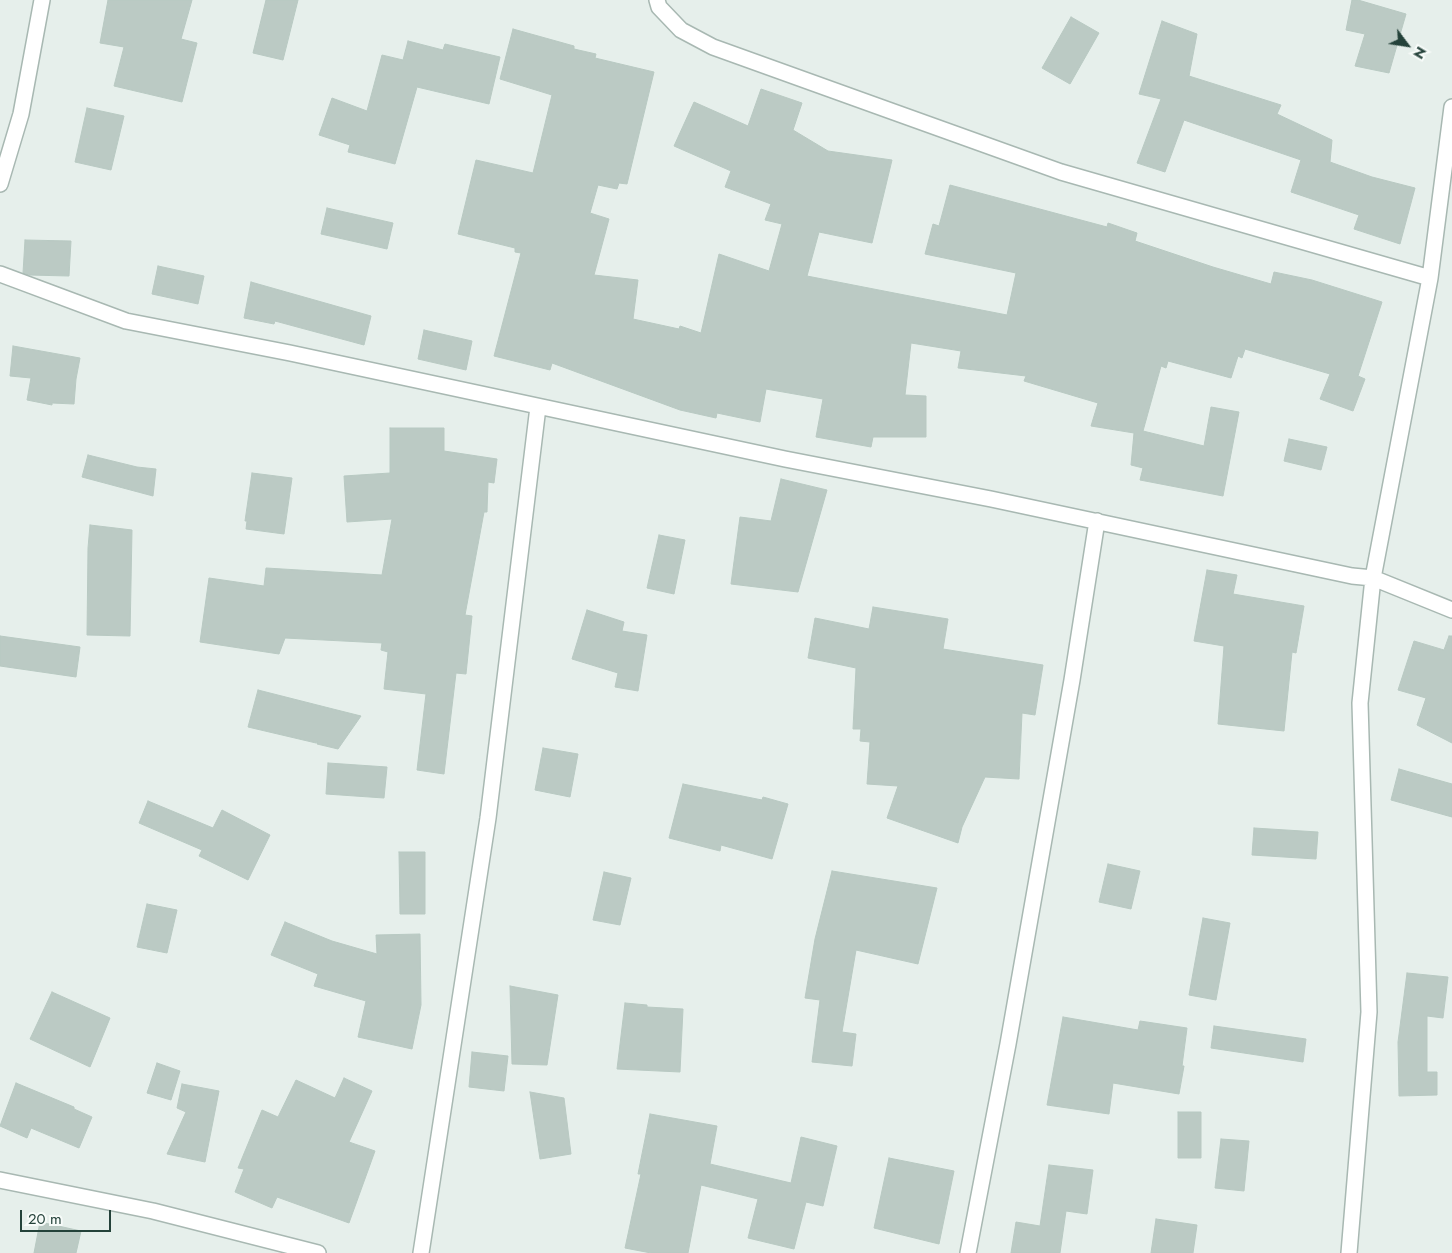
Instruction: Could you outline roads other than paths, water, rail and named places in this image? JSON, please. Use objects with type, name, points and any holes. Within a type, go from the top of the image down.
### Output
[{"type":"street","points":[[0,184],[21,114],[42,0]]},
{"type":"street","points":[[657,0],[659,7],[681,30],[714,47],[1061,172],[1430,278]]},
{"type":"street","points":[[1349,1253],[1369,1012],[1360,703],[1373,578],[1430,278],[1452,107]]},
{"type":"street","points":[[0,274],[126,321],[290,352],[785,459],[991,499],[1352,576],[1373,578],[1452,610]]},
{"type":"street","points":[[421,1253],[488,818],[538,407]]},
{"type":"street","points":[[968,1253],[1008,1044],[1067,710],[1097,521]]},
{"type":"street","points":[[0,1180],[153,1211],[318,1253]]}]
